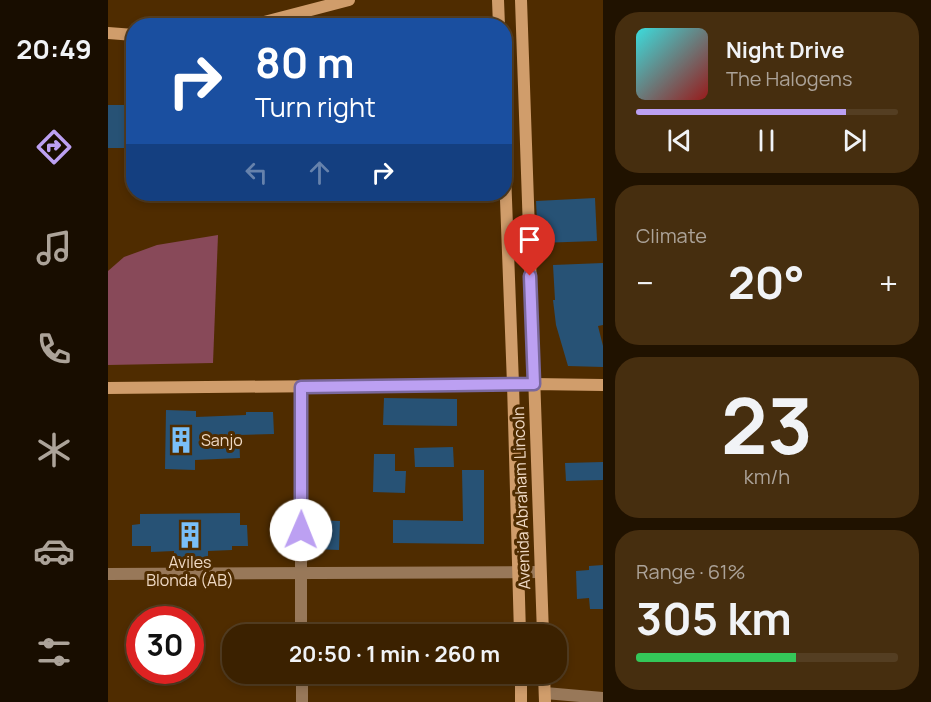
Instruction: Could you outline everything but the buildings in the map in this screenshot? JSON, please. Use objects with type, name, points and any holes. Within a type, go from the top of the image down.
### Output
[{"type":"main road","points":[[280,18],[349,0]]},
{"type":"main road","points":[[498,0],[499,18]]},
{"type":"main road","name":"Avenida Abraham Lincoln","points":[[521,0],[543,624]]},
{"type":"main road","points":[[108,33],[126,34]]},
{"type":"main road","name":"Avenida Abraham Lincoln","points":[[506,201],[520,624]]},
{"type":"main road","points":[[108,388],[603,385]]},
{"type":"main road","points":[[521,684],[521,702]]},
{"type":"street","points":[[301,387],[301,624]]},
{"type":"street","points":[[108,574],[540,572]]},
{"type":"street","points":[[302,684],[302,702]]},
{"type":"street","points":[[545,698],[603,698]]},
{"type":"shaded area","points":[[218,235],[213,363],[108,365],[108,271],[124,257],[157,245]]},
{"type":"place","name":"Sanjo","points":[[181,440]]},
{"type":"place","name":"Aviles Blonda (AB)","points":[[190,535]]},
{"type":"route","points":[[301,530],[301,387],[534,384],[530,276]]}]
